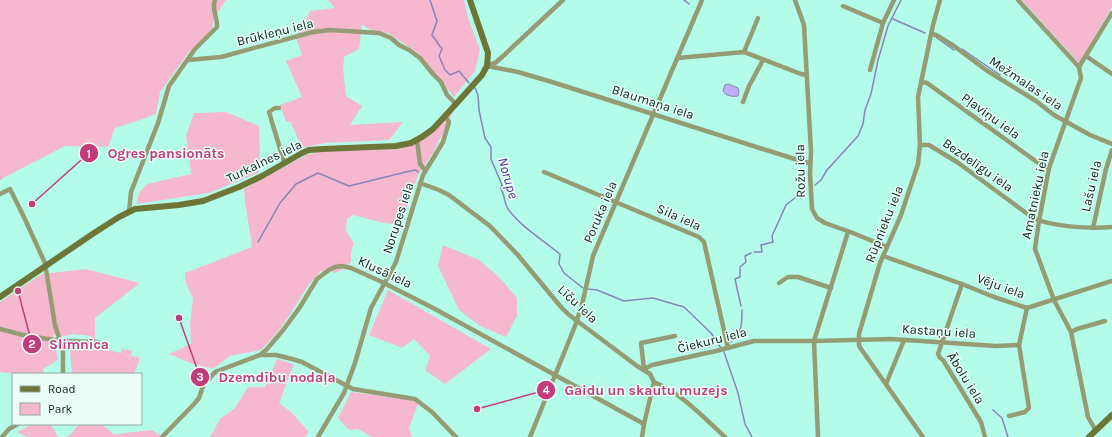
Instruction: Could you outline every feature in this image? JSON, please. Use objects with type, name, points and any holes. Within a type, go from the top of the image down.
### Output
[{"type":"main road","points":[[470,0],[488,53],[487,66]]},
{"type":"main road","name":"Turkalnes iela","points":[[0,297],[94,233],[129,212],[146,207],[203,201],[245,184],[284,162],[310,150],[396,146],[416,140],[433,129],[482,75],[487,66]]},
{"type":"main road","points":[[1089,437],[1112,415]]},
{"type":"street","points":[[129,212],[131,192],[158,123],[168,86],[195,49],[217,27],[217,18],[213,9],[215,0]]},
{"type":"street","points":[[487,66],[496,63],[563,0]]},
{"type":"street","name":"Poruka iela","points":[[530,437],[577,321],[593,256],[702,0]]},
{"type":"street","name":"Rožu iela","points":[[795,0],[804,24],[811,205],[817,218],[825,223],[848,232]]},
{"type":"street","points":[[870,70],[883,23],[894,0]]},
{"type":"street","name":"Rūpnieku iela","points":[[858,340],[873,284],[916,174],[920,158],[918,104],[940,0]]},
{"type":"street","points":[[1018,0],[1079,67]]},
{"type":"street","points":[[843,6],[883,23]]},
{"type":"street","name":"Amatnieku iela","points":[[1096,431],[1088,417],[1071,332],[1054,300],[1035,249],[1049,168],[1081,78],[1079,67],[1112,14]]},
{"type":"street","points":[[744,52],[758,18]]},
{"type":"street","name":"Brūkleņu iela","points":[[188,60],[220,57],[313,32],[330,30],[379,33],[391,38],[399,45],[420,58],[441,82],[447,96],[456,104]]},
{"type":"street","name":"Mežmalas iela","points":[[932,34],[954,46],[986,70],[1065,122],[1112,144]]},
{"type":"street","points":[[678,58],[744,52],[807,75]]},
{"type":"street","points":[[1086,56],[1112,74]]},
{"type":"street","points":[[743,102],[751,81],[763,60]]},
{"type":"street","name":"Blaumaņa iela","points":[[487,66],[518,72],[552,82],[810,163]]},
{"type":"street","name":"Pļaviņu iela","points":[[922,82],[927,83],[1037,162],[1049,168]]},
{"type":"street","points":[[278,108],[275,108],[269,112],[284,162]]},
{"type":"street","name":"Norupes iela","points":[[318,437],[344,393],[355,363],[371,308],[396,262],[425,170],[436,154],[449,127],[450,122],[445,116]]},
{"type":"street","points":[[416,140],[420,164],[425,170]]},
{"type":"street","name":"Bezdelīgu iela","points":[[920,145],[929,145],[957,162],[1039,221],[1066,226],[1093,228],[1112,227]]},
{"type":"street","name":"Lašu iela","points":[[1093,228],[1106,169],[1112,150]]},
{"type":"street","name":"Sila iela","points":[[544,172],[699,237],[704,242],[728,348]]},
{"type":"street","name":"Līču iela","points":[[420,183],[449,195],[490,226],[517,254],[561,307],[577,321],[637,366],[644,369],[650,374],[654,382],[670,389],[696,410],[725,437]]},
{"type":"street","points":[[0,194],[10,189],[46,266],[55,324],[60,341],[63,344],[64,373]]},
{"type":"street","points":[[818,437],[814,341],[848,232],[887,247]]},
{"type":"street","name":"Vēju iela","points":[[883,256],[1027,308],[1112,281]]},
{"type":"street","name":"Klusā iela","points":[[162,437],[195,403],[199,398],[203,386],[212,375],[221,369],[260,355],[300,307],[317,279],[322,274],[335,267],[345,267],[384,283],[435,309],[644,424]]},
{"type":"street","points":[[779,283],[788,278],[798,276],[831,288]]},
{"type":"street","name":"Ābolu iela","points":[[962,284],[938,354],[980,422],[985,437]]},
{"type":"street","points":[[1009,416],[1025,412],[1029,408],[1019,345],[1027,308]]},
{"type":"street","points":[[1071,332],[1104,321]]},
{"type":"street","points":[[0,329],[23,335],[60,341],[98,342]]},
{"type":"street","points":[[644,369],[641,343],[675,336]]},
{"type":"street","name":"Čiekuru iela","points":[[644,369],[652,365],[728,348],[754,340],[858,340]]},
{"type":"street","points":[[858,340],[859,346],[922,437]]},
{"type":"street","name":"Kastaņu iela","points":[[858,340],[904,340],[996,346],[1019,345]]},
{"type":"street","points":[[886,384],[904,340]]},
{"type":"street","points":[[260,355],[276,355],[302,362],[346,386],[358,390],[415,399],[432,412],[456,437]]},
{"type":"street","points":[[642,437],[654,382]]},
{"type":"street","points":[[2,437],[9,429],[16,425]]},
{"type":"green space","points":[[0,0],[226,0],[214,18],[212,29],[189,52],[160,92],[156,114],[115,128],[108,147],[65,146],[3,178],[0,181]]},
{"type":"green space","points":[[328,0],[464,0],[468,18],[480,50],[475,71],[454,97],[418,53],[388,33],[375,32],[362,25],[359,49],[344,57],[343,69],[346,96],[362,106],[350,125],[403,122],[389,140],[325,143],[302,148],[290,121],[286,122],[280,105],[302,97],[286,61],[302,55],[296,38],[310,11],[335,8]]},
{"type":"green space","points":[[1022,0],[1112,0],[1112,7],[1079,63]]},
{"type":"green space","points":[[455,108],[434,151],[418,175],[406,209],[398,224],[381,222],[353,215],[347,219],[346,231],[354,243],[351,252],[351,262],[342,270],[333,274],[333,268],[322,274],[322,270],[310,283],[281,328],[261,350],[230,356],[214,368],[193,364],[169,354],[191,344],[190,324],[193,298],[186,284],[185,273],[252,247],[244,189],[306,155],[327,150],[406,146],[431,132]]},
{"type":"green space","points":[[226,112],[259,126],[260,155],[258,173],[209,193],[136,204],[140,191],[147,184],[191,174],[186,136],[194,113]]},
{"type":"green space","points":[[443,245],[479,260],[499,277],[517,298],[517,316],[506,337],[480,326],[459,310],[438,266]]},
{"type":"green space","points":[[86,269],[140,283],[95,318],[95,347],[121,353],[122,349],[132,351],[131,355],[122,353],[140,358],[134,373],[72,373],[70,352],[72,348],[79,350],[92,348],[91,336],[73,334],[65,336],[53,334],[58,360],[43,369],[44,373],[0,372],[0,302],[42,274]]},
{"type":"green space","points":[[388,290],[491,349],[445,384],[425,370],[430,356],[414,339],[402,348],[369,335]]},
{"type":"green space","points":[[277,359],[294,364],[279,403],[292,413],[309,432],[305,437],[210,437],[220,419],[235,408],[248,387],[265,387]]},
{"type":"green space","points":[[351,392],[419,401],[409,428],[412,437],[372,437],[358,429],[349,430],[338,418]]},
{"type":"green space","points":[[30,425],[52,425],[58,437],[27,437],[17,432]]},
{"type":"green space","points":[[78,425],[102,425],[115,435],[152,430],[163,437],[66,437],[70,435]]},
{"type":"shaded area","points":[[728,84],[738,88],[738,96],[729,96],[724,93],[723,91],[725,85]]},
{"type":"waterway","name":"Norupe","points":[[430,0],[437,21],[432,35],[442,49],[439,56],[445,70],[450,75],[459,71],[469,83]]},
{"type":"waterway","points":[[684,0],[689,4]]},
{"type":"waterway","points":[[815,185],[821,180],[827,170],[858,136],[863,124],[865,110],[871,94],[878,60],[888,26],[901,0]]},
{"type":"waterway","points":[[893,19],[925,33]]},
{"type":"waterway","points":[[937,38],[954,50]]},
{"type":"waterway","points":[[962,49],[1000,75]]},
{"type":"waterway","name":"Norupe","points":[[475,88],[478,95],[479,110],[485,138],[491,147],[491,159],[502,185],[501,189],[508,209],[513,216],[560,254],[559,264],[564,273],[583,288]]},
{"type":"waterway","points":[[258,242],[280,203],[296,184],[318,173],[349,186],[410,171],[416,170],[418,172]]},
{"type":"waterway","points":[[805,177],[805,189]]},
{"type":"waterway","points":[[754,252],[762,252],[761,245],[773,242],[772,236],[786,205],[806,189]]},
{"type":"waterway","points":[[741,306],[735,279],[740,277],[740,267],[746,262],[745,256],[751,253]]},
{"type":"waterway","name":"Norupe","points":[[588,289],[597,290],[624,301],[653,298],[684,307],[711,333],[721,348]]},
{"type":"waterway","points":[[731,342],[741,328],[742,310]]},
{"type":"waterway","name":"Norupe","points":[[724,352],[738,393],[745,424],[752,437]]},
{"type":"waterway","points":[[993,410],[1002,418],[1008,437]]},
{"type":"place","name":"Ogres pansionāts","points":[[32,204]]},
{"type":"place","name":"Slimnīca","points":[[18,291]]},
{"type":"place","name":"Dzemdību nodaļa","points":[[179,318]]},
{"type":"place","name":"Gaidu un skautu muzejs","points":[[477,409]]}]
